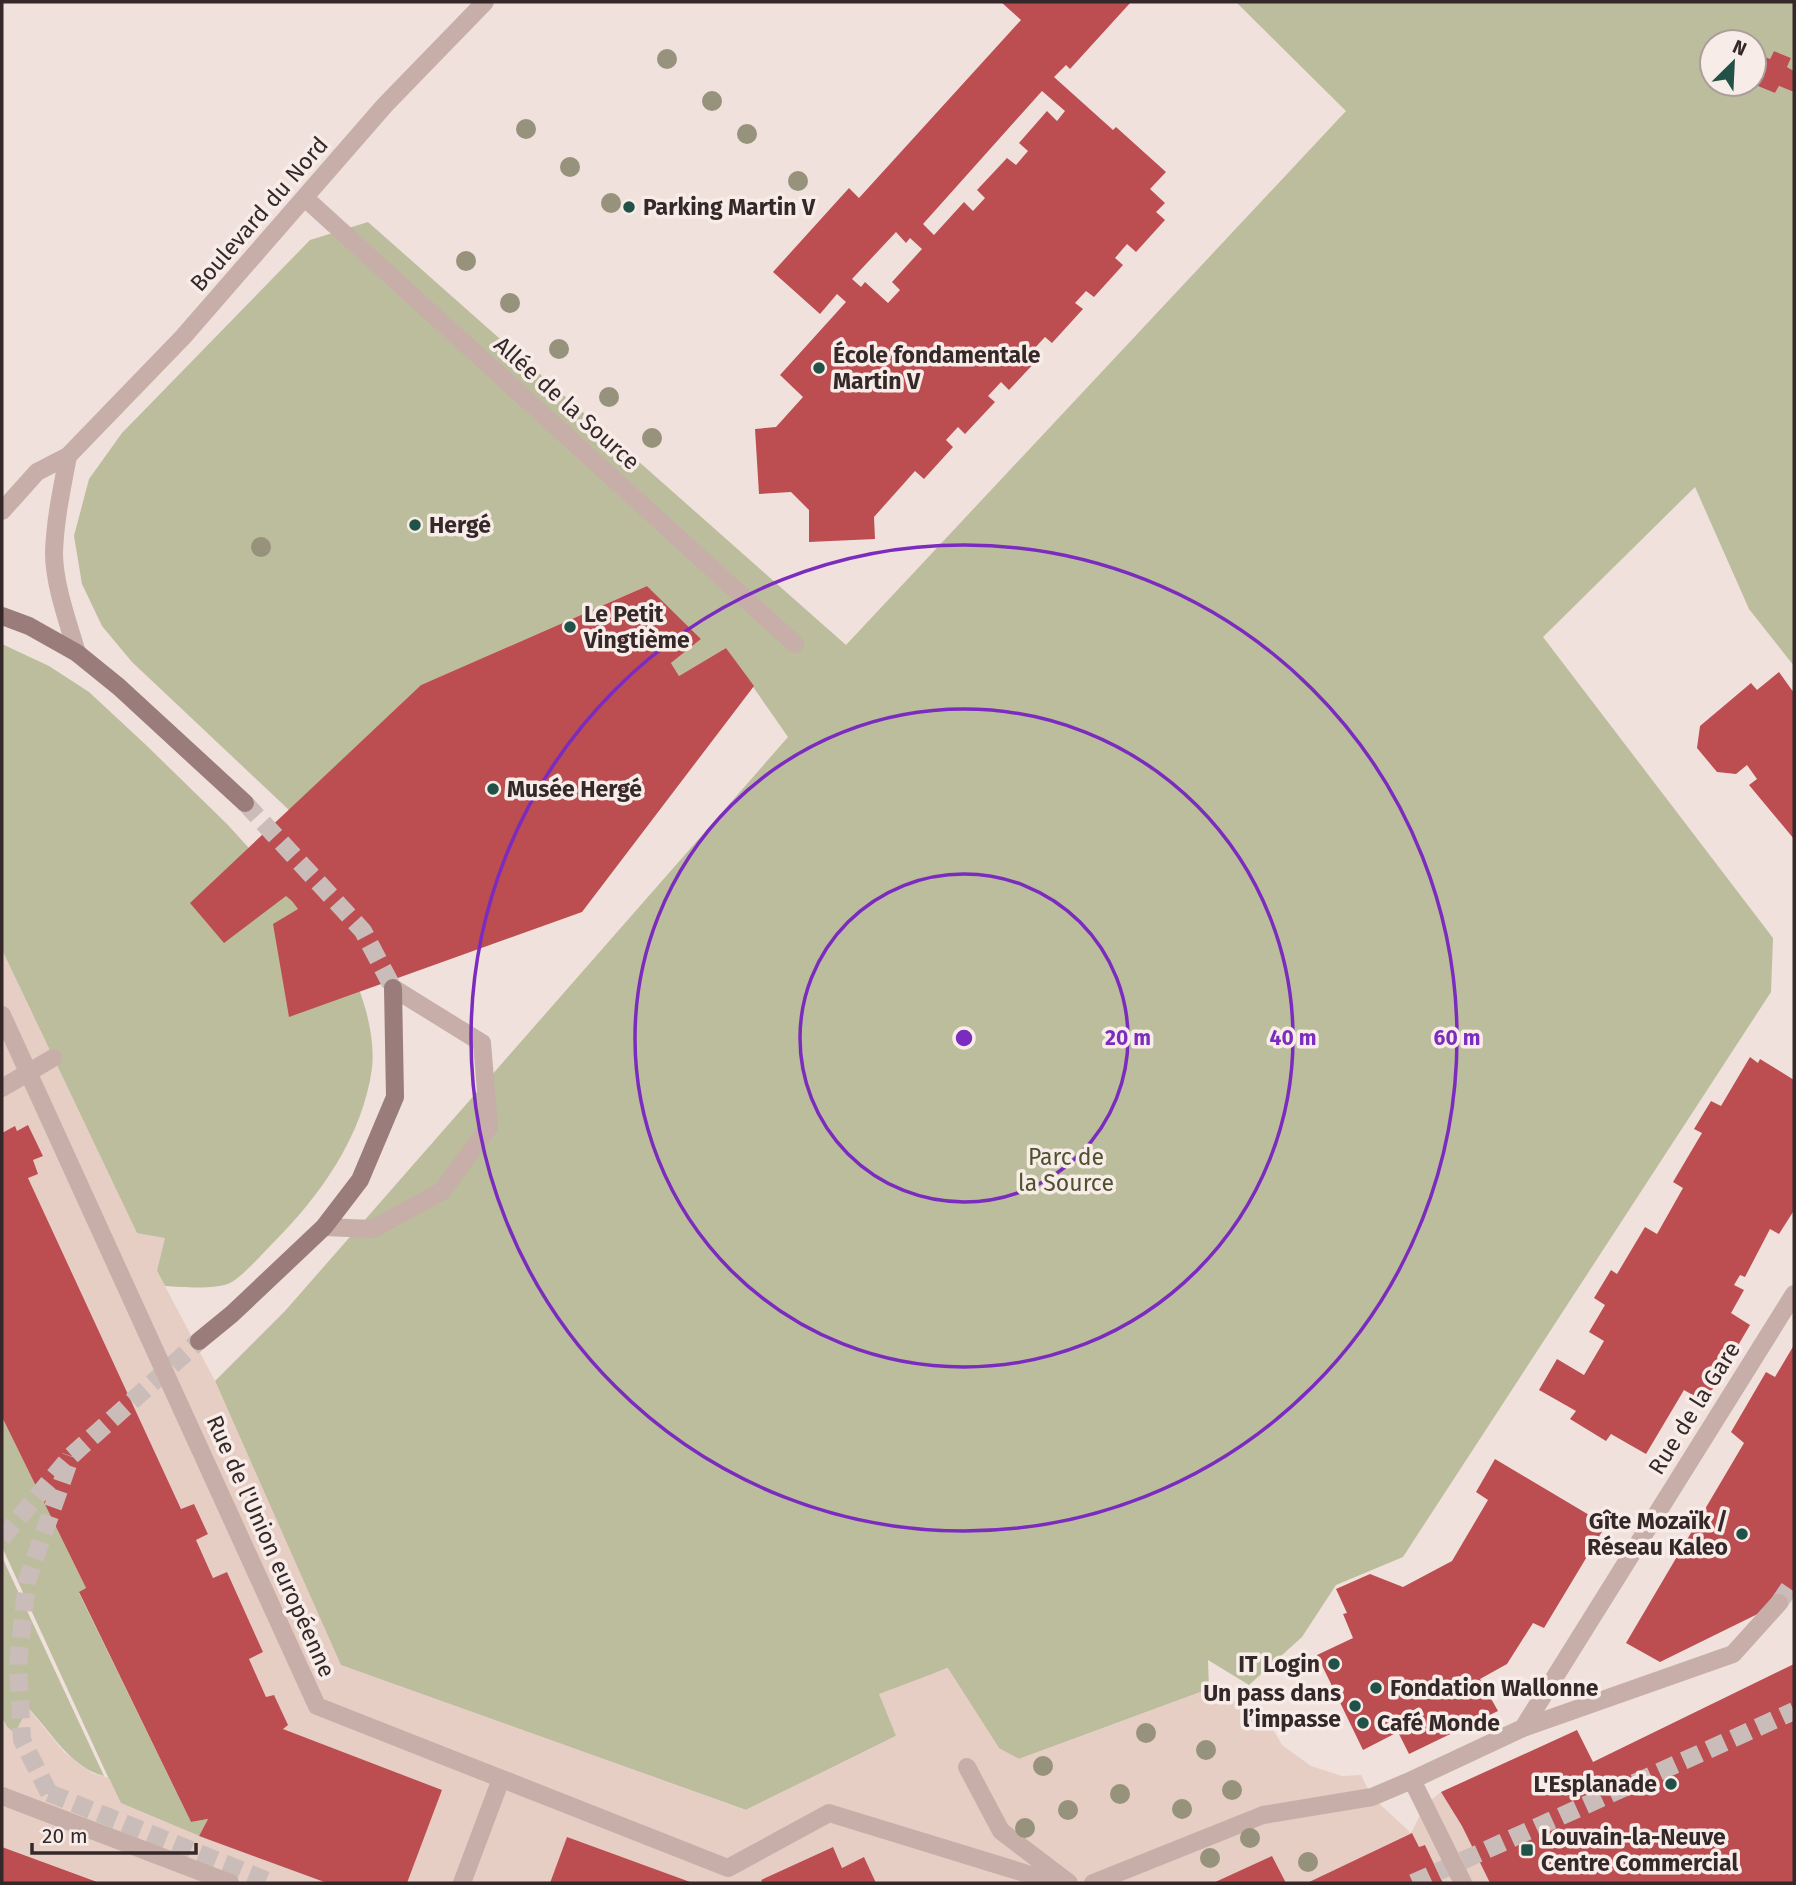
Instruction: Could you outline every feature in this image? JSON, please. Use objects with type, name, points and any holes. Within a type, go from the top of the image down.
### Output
[{"type":"main road","points":[[2,616],[29,626],[77,653],[119,687],[246,803]]},
{"type":"main road","points":[[199,1341],[232,1314],[324,1227],[360,1180],[395,1097],[393,988]]},
{"type":"street","name":"Boulevard du Nord","points":[[2,511],[37,472],[68,456],[183,337],[385,105],[485,2]]},
{"type":"street","name":"Allée de la Source","points":[[305,198],[795,644]]},
{"type":"street","points":[[68,456],[59,504],[54,554],[64,607],[77,653]]},
{"type":"street","points":[[324,1227],[373,1229],[442,1191],[489,1127],[482,1043],[393,988]]},
{"type":"street","name":"Rue de l'Union européenne","points":[[2,1015],[15,1081],[317,1706],[728,1868],[829,1813],[1057,1883]]},
{"type":"street","points":[[15,1081],[53,1058]]},
{"type":"street","name":"Rue de la Gare","points":[[1522,1728],[1794,1294]]},
{"type":"street","points":[[1093,1883],[1263,1815],[1372,1797],[1522,1728],[1733,1654],[1779,1603]]},
{"type":"street","points":[[967,1767],[1001,1831],[1069,1883]]},
{"type":"street","points":[[462,1883],[501,1779]]},
{"type":"street","points":[[1412,1780],[1463,1883]]},
{"type":"street","points":[[2,1796],[230,1883]]},
{"type":"green space","name":"Parc de la Source","points":[[1236,2],[1794,2],[1794,71],[1787,67],[1791,58],[1774,51],[1770,59],[1768,58],[1768,28],[1698,28],[1698,98],[1768,98],[1768,90],[1775,93],[1779,86],[1794,92],[1794,666],[1749,609],[1695,487],[1543,637],[1773,938],[1771,992],[1403,1557],[1336,1585],[1302,1637],[1249,1685],[1208,1660],[1209,1689],[1019,1759],[999,1749],[947,1668],[919,1680],[896,1736],[746,1810],[340,1665],[215,1381],[285,1311],[788,737],[726,648],[679,676],[671,663],[701,639],[647,586],[421,685],[289,810],[132,662],[102,626],[82,584],[74,536],[89,479],[122,433],[310,240],[368,222],[846,645],[1346,111]]},
{"type":"green space","points":[[2,644],[49,666],[89,692],[146,745],[228,825],[273,875],[357,984],[361,994],[367,1014],[373,1058],[367,1093],[349,1141],[323,1185],[307,1205],[252,1265],[230,1283],[207,1287],[165,1286],[137,1234],[2,950]]},
{"type":"green space","points":[[2,1417],[86,1588],[79,1593],[191,1822],[208,1819],[199,1836],[120,1803],[2,1547]]},
{"type":"green space","points":[[2,1557],[104,1776],[71,1757],[28,1708],[15,1734],[2,1718]]},
{"type":"shaded area","points":[[2,950],[137,1233],[165,1238],[157,1271],[215,1381],[341,1665],[746,1810],[896,1736],[879,1694],[948,1668],[999,1748],[1019,1759],[1209,1689],[1265,1715],[1282,1745],[1311,1766],[1342,1776],[1361,1775],[1372,1797],[1411,1833],[1307,1883],[1286,1883],[1272,1856],[1213,1883],[876,1883],[864,1857],[842,1868],[832,1847],[762,1880],[763,1883],[694,1883],[567,1838],[550,1883],[407,1883],[442,1790],[283,1729],[274,1695],[266,1697],[249,1659],[263,1652],[227,1572],[213,1578],[196,1540],[208,1533],[194,1505],[181,1509],[28,1178],[33,1160],[43,1155],[28,1126],[17,1131],[15,1127],[2,1133]]},
{"type":"shaded area","points":[[28,1708],[64,1752],[92,1773],[109,1778],[121,1803],[199,1836],[327,1883],[101,1883],[2,1847],[2,1718],[7,1727],[15,1733]]},
{"type":"shaded area","points":[[1441,1792],[1462,1826],[1490,1883],[1443,1883],[1425,1845],[1419,1847],[1411,1833],[1425,1805]]},
{"type":"building","points":[[1001,2],[1131,2],[1070,69],[1066,65],[1054,77],[1113,130],[1116,127],[1166,172],[1150,189],[1165,203],[1156,212],[1165,220],[1136,252],[1127,244],[1115,258],[1123,265],[1094,297],[1086,291],[1075,303],[1083,309],[1052,343],[1045,337],[1032,351],[1039,358],[1009,390],[1001,382],[988,396],[995,402],[965,434],[958,427],[946,440],[953,447],[924,479],[915,471],[874,517],[875,539],[809,542],[809,510],[791,492],[759,494],[755,429],[776,427],[803,397],[780,375],[846,302],[837,294],[820,314],[773,272],[849,188],[859,198],[1021,20]],"holes":[[[1042,91],[1065,111],[1057,121],[1047,111],[1019,143],[1028,151],[1016,165],[1007,158],[977,190],[985,198],[973,211],[964,202],[934,235],[923,224]],[[896,232],[906,243],[910,238],[922,249],[892,282],[900,290],[888,303],[865,282],[861,287],[852,279]]]},
{"type":"building","points":[[1774,51],[1791,58],[1787,67],[1794,71],[1794,92],[1779,86],[1775,93],[1768,90],[1768,58],[1770,59]]},
{"type":"building","name":"Musée Hergé","points":[[647,586],[701,639],[671,663],[679,676],[726,648],[754,686],[582,912],[289,1017],[273,924],[298,909],[292,901],[286,896],[224,943],[190,903],[421,685]]},
{"type":"building","points":[[1779,672],[1794,693],[1794,839],[1749,785],[1757,779],[1747,765],[1736,774],[1717,772],[1697,748],[1700,726],[1751,683],[1757,690]]},
{"type":"building","points":[[1750,1057],[1758,1063],[1760,1059],[1794,1080],[1794,1213],[1779,1234],[1770,1229],[1745,1277],[1740,1275],[1734,1285],[1744,1290],[1731,1313],[1750,1325],[1733,1354],[1725,1349],[1713,1370],[1721,1375],[1705,1402],[1684,1390],[1646,1454],[1611,1434],[1606,1441],[1570,1419],[1576,1411],[1539,1390],[1557,1359],[1584,1375],[1604,1341],[1589,1332],[1605,1305],[1594,1298],[1611,1270],[1617,1274],[1645,1227],[1657,1234],[1683,1188],[1673,1182],[1702,1133],[1694,1129],[1711,1101],[1721,1106]]},
{"type":"building","points":[[28,1125],[43,1156],[33,1160],[38,1174],[28,1178],[181,1509],[194,1504],[208,1534],[196,1540],[213,1578],[227,1572],[263,1652],[249,1659],[266,1697],[274,1695],[288,1725],[283,1729],[442,1790],[407,1883],[327,1883],[199,1836],[208,1819],[191,1822],[79,1592],[86,1588],[2,1417],[2,1133],[15,1126],[17,1131]]},
{"type":"building","name":"Gîte Mozaïk / Réseau Kaleo","points":[[1794,1345],[1794,1596],[1660,1662],[1626,1643],[1744,1443],[1731,1432],[1766,1372],[1775,1377]]},
{"type":"building","points":[[1495,1459],[1606,1525],[1544,1628],[1533,1623],[1507,1664],[1480,1679],[1498,1711],[1409,1754],[1398,1732],[1363,1750],[1317,1655],[1353,1638],[1343,1614],[1347,1613],[1336,1589],[1370,1574],[1403,1587],[1452,1561],[1488,1500],[1476,1492]]},
{"type":"building","name":"L'Esplanade","points":[[1794,1664],[1794,1883],[1490,1883],[1462,1826],[1441,1792],[1577,1730],[1593,1762]]},
{"type":"building","points":[[1412,1833],[1419,1847],[1425,1845],[1443,1883],[1307,1883]]},
{"type":"building","points":[[567,1837],[693,1883],[550,1883]]},
{"type":"building","points":[[2,1847],[100,1883],[2,1883]]},
{"type":"building","points":[[833,1847],[842,1868],[864,1857],[876,1883],[763,1883],[761,1880]]},
{"type":"building","points":[[1272,1856],[1286,1883],[1213,1883]]},
{"type":"tunnel","points":[[245,803],[363,931],[393,988]]},
{"type":"tunnel","points":[[2,1538],[71,1456],[199,1341]]},
{"type":"tunnel","points":[[49,1793],[22,1740],[18,1664],[27,1581],[71,1456]]},
{"type":"tunnel","points":[[1779,1603],[1794,1581]]},
{"type":"tunnel","points":[[1413,1883],[1794,1711]]},
{"type":"tunnel","points":[[49,1793],[273,1883]]},
{"type":"place","name":"Parking Martin V","points":[[629,207]]},
{"type":"place","name":"École fondamentale Martin V","points":[[819,368]]},
{"type":"place","name":"Hergé","points":[[415,525]]},
{"type":"place","name":"Le Petit Vingtième","points":[[570,627]]},
{"type":"place","name":"Musée Hergé","points":[[493,789]]},
{"type":"place","name":"Gîte Mozaïk / Réseau Kaleo","points":[[1742,1534]]},
{"type":"place","name":"IT Login","points":[[1334,1664]]},
{"type":"place","name":"Fondation Wallonne","points":[[1376,1688]]},
{"type":"place","name":"Un pass dans l’impasse","points":[[1355,1706]]},
{"type":"place","name":"Café Monde","points":[[1363,1723]]},
{"type":"place","name":"L'Esplanade","points":[[1671,1784]]},
{"type":"place","name":"Louvain-la-Neuve Centre Commercial","points":[[1527,1850]]}]
